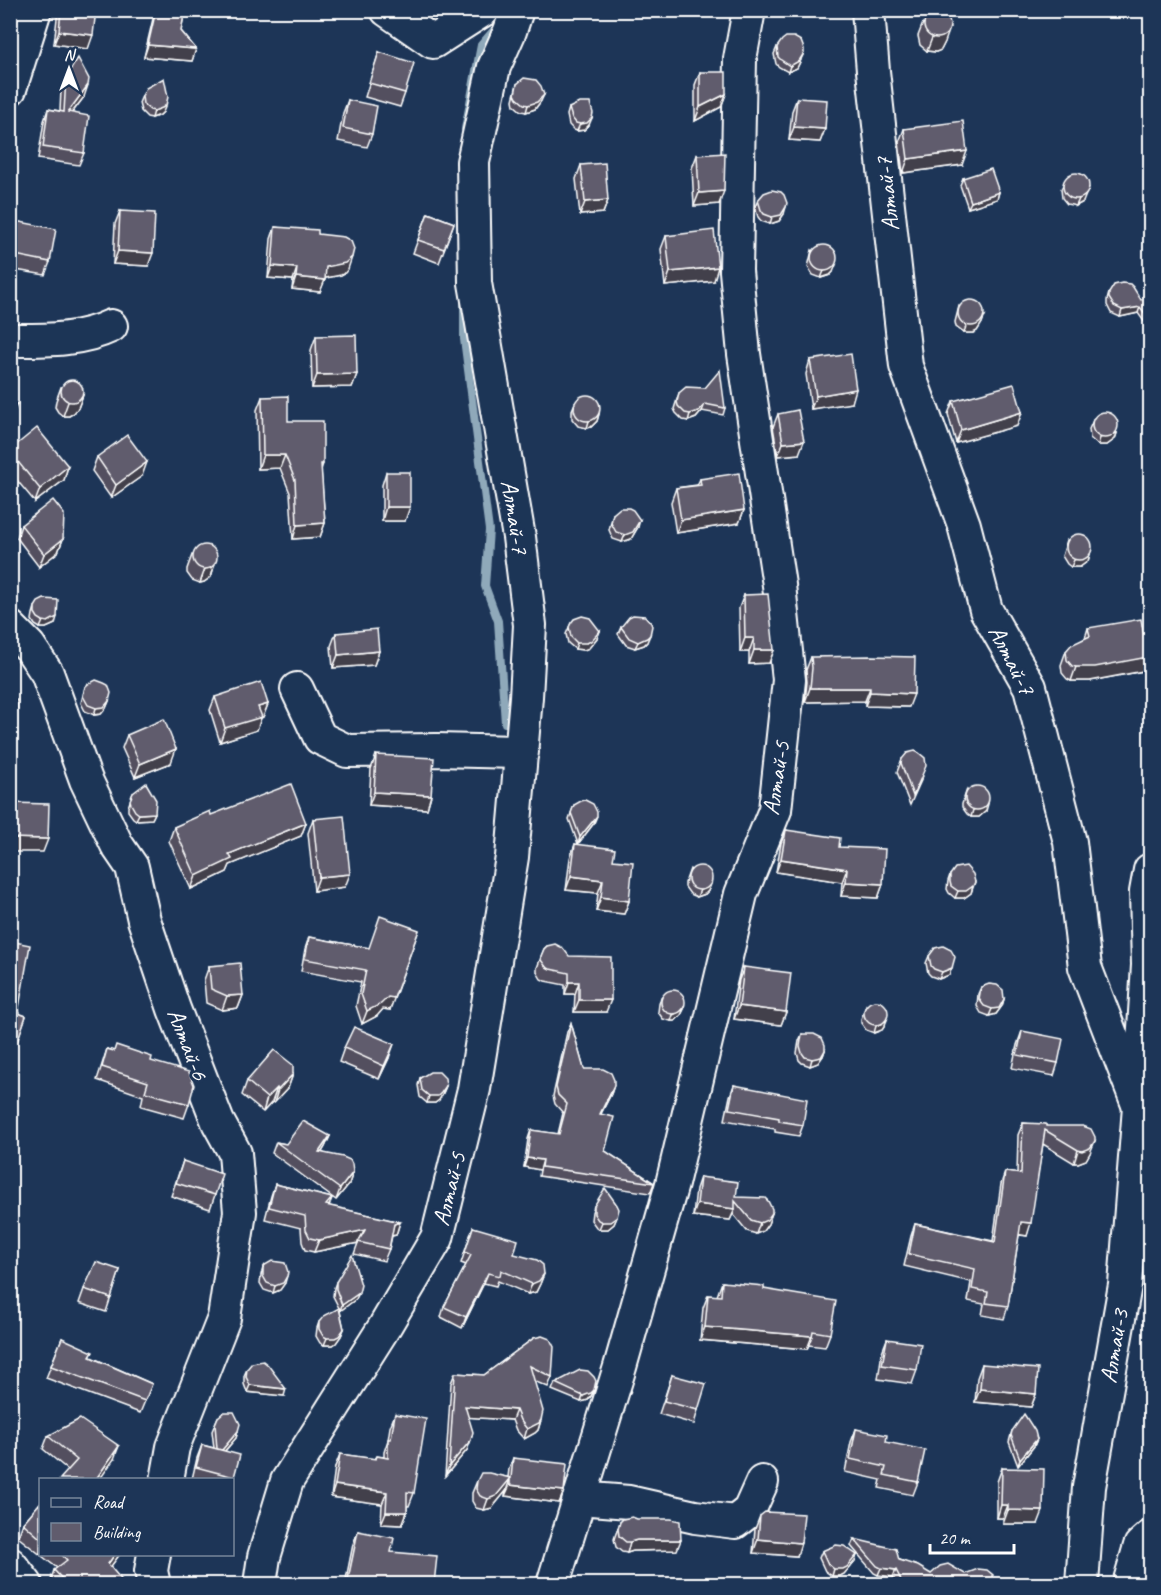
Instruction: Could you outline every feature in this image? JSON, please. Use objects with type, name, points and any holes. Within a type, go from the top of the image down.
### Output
[{"type":"street","points":[[10,89],[35,10]]},
{"type":"street","points":[[387,10],[433,42],[483,10]]},
{"type":"street","name":"Алтай-5","points":[[553,1584],[620,1367],[672,1185],[741,894],[775,810],[789,680],[779,585],[744,354],[736,271],[740,59],[749,10]]},
{"type":"street","name":"Алтай-7","points":[[868,10],[906,366],[964,525],[986,610],[1030,687],[1070,842],[1085,967],[1139,1107]]},
{"type":"street","name":"Алтай-7","points":[[513,21],[494,67],[473,162],[473,173],[475,283],[519,537],[530,625],[522,752]]},
{"type":"street","points":[[10,340],[58,340],[99,332],[111,326]]},
{"type":"street","name":"Алтай-6","points":[[10,627],[29,646],[47,673],[86,780],[117,844],[132,867],[144,920],[174,1009],[218,1122],[235,1153],[240,1212],[224,1318],[173,1447],[167,1478]]},
{"type":"street","points":[[297,689],[321,738],[347,751],[522,752]]},
{"type":"street","name":"Алтай-5","points":[[260,1584],[264,1557],[287,1481],[385,1326],[437,1238],[474,1089],[512,857],[522,752]]},
{"type":"street","points":[[1139,1107],[1147,1018],[1146,892],[1150,870]]},
{"type":"street","name":"Алтай-3","points":[[1082,1584],[1089,1487],[1125,1285],[1139,1107]]},
{"type":"street","points":[[579,1498],[629,1502],[695,1517],[735,1522],[749,1511],[762,1482]]},
{"type":"street","points":[[1129,1584],[1140,1546],[1150,1537]]},
{"type":"street","points":[[154,1556],[151,1571],[154,1584]]},
{"type":"street","points":[[10,1564],[26,1584]]},
{"type":"street","points":[[10,1579],[20,1584]]},
{"type":"building","points":[[61,10],[96,10],[93,35],[59,31]]},
{"type":"building","points":[[156,10],[185,10],[181,31],[196,49],[148,45]]},
{"type":"building","points":[[937,12],[946,16],[950,25],[946,34],[937,38],[928,34],[924,25],[928,16]]},
{"type":"building","points":[[786,37],[794,37],[801,41],[804,49],[799,61],[790,66],[778,57],[777,47]]},
{"type":"building","points":[[379,52],[414,63],[405,93],[369,83]]},
{"type":"building","points":[[78,58],[89,79],[88,85],[68,112],[89,116],[84,153],[43,147],[48,109],[64,112],[66,77]]},
{"type":"building","points":[[700,72],[726,72],[726,94],[700,107]]},
{"type":"building","points":[[164,78],[168,97],[166,105],[154,111],[150,110],[143,104],[142,96],[146,88]]},
{"type":"building","points":[[524,78],[536,80],[544,95],[537,102],[528,105],[524,104],[515,94],[517,84]]},
{"type":"building","points":[[797,98],[827,100],[825,129],[794,127]]},
{"type":"building","points":[[348,100],[377,106],[372,134],[343,128]]},
{"type":"building","points":[[579,103],[590,103],[593,113],[587,123],[576,123],[572,118],[569,108]]},
{"type":"building","points":[[963,121],[967,151],[908,159],[904,129]]},
{"type":"building","points":[[725,153],[724,191],[699,193],[697,155]]},
{"type":"building","points":[[605,163],[608,200],[585,202],[581,165]]},
{"type":"building","points":[[991,169],[999,192],[971,202],[963,178]]},
{"type":"building","points":[[1076,173],[1085,177],[1089,186],[1085,195],[1076,199],[1067,195],[1063,186],[1067,177]]},
{"type":"building","points":[[772,190],[781,192],[787,203],[781,215],[772,217],[764,214],[758,200],[764,193]]},
{"type":"building","points":[[120,211],[155,213],[153,253],[118,251]]},
{"type":"building","points":[[428,213],[454,223],[444,249],[418,240]]},
{"type":"building","points":[[10,220],[56,229],[50,262],[10,254]]},
{"type":"building","points":[[275,227],[318,230],[318,234],[344,237],[351,241],[354,249],[352,257],[345,263],[326,267],[325,280],[296,277],[297,268],[272,266]]},
{"type":"building","points":[[714,230],[718,267],[670,272],[666,236]]},
{"type":"building","points":[[824,245],[833,249],[837,258],[833,267],[824,271],[815,267],[811,258],[815,249]]},
{"type":"building","points":[[1130,284],[1141,300],[1150,298],[1150,320],[1140,307],[1122,310],[1114,306],[1109,293],[1114,285]]},
{"type":"building","points":[[971,300],[980,304],[984,313],[980,322],[971,326],[962,322],[958,313],[962,304]]},
{"type":"building","points":[[356,335],[357,374],[317,375],[316,336]]},
{"type":"building","points":[[851,354],[856,389],[816,396],[810,360]]},
{"type":"building","points":[[720,370],[725,408],[705,404],[699,411],[685,413],[678,406],[679,393],[686,387],[705,388]]},
{"type":"building","points":[[68,380],[76,380],[83,387],[83,395],[76,402],[68,402],[61,395],[61,387]]},
{"type":"building","points":[[1014,384],[1022,412],[961,430],[953,401]]},
{"type":"building","points":[[587,395],[596,399],[600,408],[596,417],[587,421],[578,417],[574,408],[578,399]]},
{"type":"building","points":[[10,396],[17,404],[10,406]]},
{"type":"building","points":[[288,396],[288,421],[323,421],[323,464],[321,464],[325,523],[297,525],[295,480],[285,455],[263,455],[262,397]]},
{"type":"building","points":[[798,410],[804,441],[783,443],[778,414]]},
{"type":"building","points":[[1105,412],[1114,416],[1118,425],[1114,434],[1105,438],[1096,434],[1092,425],[1096,416]]},
{"type":"building","points":[[37,428],[68,466],[40,489],[10,452]]},
{"type":"building","points":[[127,435],[147,462],[116,485],[97,457]]},
{"type":"building","points":[[386,472],[410,472],[410,507],[386,507]]},
{"type":"building","points":[[739,473],[744,510],[681,520],[676,488],[701,485],[700,479]]},
{"type":"building","points":[[53,500],[64,514],[63,539],[44,554],[21,525]]},
{"type":"building","points":[[620,508],[633,510],[640,520],[633,532],[625,535],[616,532],[611,523],[613,514]]},
{"type":"building","points":[[1079,534],[1088,538],[1092,547],[1088,556],[1079,560],[1070,556],[1066,547],[1070,538]]},
{"type":"building","points":[[205,545],[214,548],[217,557],[214,566],[205,569],[196,566],[193,557],[196,548]]},
{"type":"building","points":[[768,594],[774,650],[754,650],[754,638],[745,638],[744,595]]},
{"type":"building","points":[[44,599],[58,600],[57,617],[48,622],[38,618],[35,613],[38,602]]},
{"type":"building","points":[[633,615],[645,616],[652,626],[650,635],[638,642],[629,638],[621,627]]},
{"type":"building","points":[[582,616],[590,618],[600,631],[591,641],[577,643],[571,637],[569,627],[574,619]]},
{"type":"building","points":[[1141,619],[1148,657],[1095,667],[1072,666],[1067,660],[1066,651],[1071,645],[1090,636],[1088,628]]},
{"type":"building","points":[[377,629],[379,651],[338,655],[336,633]]},
{"type":"building","points":[[811,657],[915,657],[914,694],[870,692],[870,688],[810,688]]},
{"type":"building","points":[[96,680],[108,685],[111,693],[104,707],[96,708],[88,705],[83,696],[85,687]]},
{"type":"building","points":[[261,682],[268,704],[258,707],[262,717],[225,728],[215,697]]},
{"type":"building","points":[[10,700],[17,700],[17,736],[10,736]]},
{"type":"building","points":[[164,719],[176,749],[140,764],[127,735]]},
{"type":"building","points":[[915,751],[925,758],[926,766],[913,796],[901,763],[907,753]]},
{"type":"building","points":[[376,755],[434,758],[431,795],[374,792]]},
{"type":"building","points":[[146,783],[156,800],[155,813],[139,814],[130,800],[133,793]]},
{"type":"building","points":[[291,784],[306,823],[229,854],[232,859],[196,876],[174,827],[210,811],[211,815]]},
{"type":"building","points":[[977,786],[986,789],[989,798],[986,807],[977,810],[968,807],[965,798],[968,789]]},
{"type":"building","points":[[585,800],[593,804],[597,816],[580,837],[571,813],[574,805]]},
{"type":"building","points":[[11,803],[49,804],[48,839],[10,838]]},
{"type":"building","points":[[344,816],[350,874],[319,877],[313,819]]},
{"type":"building","points":[[786,830],[840,838],[839,847],[885,849],[883,884],[846,882],[847,869],[781,859]]},
{"type":"building","points":[[575,844],[615,849],[613,860],[633,862],[629,901],[601,897],[603,880],[571,876]]},
{"type":"building","points":[[700,866],[709,869],[712,878],[709,887],[700,890],[691,887],[688,878],[691,869]]},
{"type":"building","points":[[966,866],[973,874],[975,882],[966,891],[958,891],[951,886],[950,875],[955,868]]},
{"type":"building","points":[[380,916],[419,930],[394,998],[388,997],[381,1004],[367,1011],[361,994],[366,970],[305,959],[309,937],[369,948]]},
{"type":"building","points":[[10,941],[30,945],[18,1013],[26,1016],[14,1051],[10,1050]]},
{"type":"building","points":[[555,944],[563,948],[569,956],[611,957],[611,1000],[579,1000],[579,982],[569,982],[569,973],[546,967],[541,956],[547,946]]},
{"type":"building","points":[[943,946],[951,950],[955,957],[952,968],[942,972],[931,966],[929,956],[935,948]]},
{"type":"building","points":[[240,963],[243,995],[227,996],[211,989],[209,966]]},
{"type":"building","points":[[744,967],[791,973],[786,1012],[739,1006]]},
{"type":"building","points":[[989,984],[997,985],[1003,990],[1004,999],[999,1008],[992,1009],[984,1006],[979,999],[981,987]]},
{"type":"building","points":[[673,990],[682,993],[685,1002],[682,1011],[673,1014],[664,1011],[661,1002],[664,993]]},
{"type":"building","points":[[876,1001],[885,1004],[888,1013],[885,1022],[876,1025],[867,1022],[864,1013],[867,1004]]},
{"type":"building","points":[[571,1023],[584,1069],[603,1069],[611,1073],[614,1080],[614,1085],[600,1114],[614,1117],[605,1151],[654,1183],[542,1167],[543,1160],[527,1158],[531,1130],[559,1134],[567,1104],[558,1095],[556,1087]]},
{"type":"building","points":[[354,1027],[394,1044],[384,1066],[344,1048]]},
{"type":"building","points":[[1022,1031],[1063,1039],[1058,1063],[1017,1055]]},
{"type":"building","points":[[802,1034],[814,1034],[822,1038],[825,1050],[821,1057],[812,1059],[805,1057],[800,1046]]},
{"type":"building","points":[[116,1045],[152,1057],[151,1061],[189,1072],[194,1085],[189,1104],[145,1092],[148,1082],[102,1067],[107,1049],[114,1051]]},
{"type":"building","points":[[274,1050],[293,1065],[293,1074],[267,1098],[247,1081]]},
{"type":"building","points":[[430,1072],[439,1072],[445,1078],[446,1086],[438,1096],[429,1096],[422,1090],[420,1078]]},
{"type":"building","points":[[734,1085],[807,1099],[803,1125],[729,1109]]},
{"type":"building","points":[[303,1121],[330,1136],[319,1152],[350,1160],[353,1172],[340,1189],[276,1142],[286,1144]]},
{"type":"building","points":[[1023,1123],[1046,1124],[1046,1126],[1083,1126],[1091,1129],[1095,1141],[1090,1148],[1082,1151],[1045,1130],[1031,1223],[1021,1222],[1008,1306],[986,1303],[988,1292],[972,1289],[975,1269],[909,1254],[915,1224],[995,1242],[1005,1172],[1021,1174]]},
{"type":"building","points":[[183,1161],[222,1174],[215,1195],[176,1183]]},
{"type":"building","points":[[700,1177],[738,1182],[736,1197],[765,1198],[772,1213],[767,1220],[760,1223],[751,1220],[735,1201],[735,1209],[697,1204]]},
{"type":"building","points":[[275,1184],[332,1198],[326,1205],[400,1222],[394,1224],[389,1249],[358,1242],[365,1230],[319,1240],[310,1238],[306,1230],[305,1216],[269,1207]]},
{"type":"building","points":[[605,1188],[619,1209],[617,1217],[610,1222],[598,1220],[594,1214],[594,1206]]},
{"type":"building","points":[[473,1227],[518,1240],[514,1254],[537,1260],[543,1265],[544,1274],[539,1281],[532,1284],[501,1270],[500,1276],[488,1273],[466,1317],[444,1307],[471,1255],[465,1252]]},
{"type":"building","points":[[352,1255],[361,1285],[359,1293],[342,1305],[336,1282]]},
{"type":"building","points":[[272,1261],[285,1263],[288,1272],[283,1283],[275,1286],[267,1283],[263,1276],[263,1268]]},
{"type":"building","points":[[96,1262],[120,1270],[111,1298],[84,1289]]},
{"type":"building","points":[[722,1282],[764,1286],[764,1289],[836,1301],[830,1334],[813,1331],[812,1336],[705,1327],[708,1295],[721,1296]]},
{"type":"building","points":[[339,1308],[344,1329],[339,1336],[327,1338],[319,1329],[319,1322],[324,1316]]},
{"type":"building","points":[[542,1336],[550,1339],[554,1347],[552,1377],[530,1366],[543,1411],[539,1423],[527,1429],[516,1410],[465,1406],[473,1432],[471,1440],[449,1466],[455,1373],[484,1375],[534,1338]]},
{"type":"building","points":[[62,1338],[93,1352],[90,1357],[152,1384],[145,1401],[51,1366]]},
{"type":"building","points":[[887,1339],[921,1344],[917,1370],[882,1365]]},
{"type":"building","points":[[263,1361],[286,1389],[250,1385],[246,1377],[247,1369],[252,1363]]},
{"type":"building","points":[[982,1364],[1038,1369],[1036,1394],[980,1389]]},
{"type":"building","points":[[580,1370],[588,1371],[596,1381],[591,1393],[583,1396],[555,1383]]},
{"type":"building","points":[[672,1375],[706,1384],[698,1410],[664,1401]]},
{"type":"building","points":[[224,1412],[234,1412],[240,1424],[238,1431],[222,1450],[217,1449],[215,1424]]},
{"type":"building","points":[[395,1414],[426,1419],[414,1493],[407,1492],[407,1512],[386,1512],[387,1492],[335,1485],[340,1454],[376,1459],[377,1456],[388,1458],[388,1439],[391,1439]]},
{"type":"building","points":[[1024,1414],[1035,1431],[1037,1439],[1020,1459],[1011,1435]]},
{"type":"building","points":[[80,1419],[119,1446],[97,1478],[61,1478],[77,1460],[48,1436]]},
{"type":"building","points":[[856,1429],[887,1435],[886,1442],[925,1450],[918,1482],[884,1475],[886,1467],[850,1459]]},
{"type":"building","points":[[202,1445],[240,1455],[234,1477],[196,1467]]},
{"type":"building","points":[[513,1458],[567,1464],[564,1491],[510,1485],[510,1479],[496,1496],[488,1499],[480,1496],[476,1489],[481,1473],[511,1478]]},
{"type":"building","points":[[1002,1468],[1044,1469],[1043,1511],[1008,1510],[1008,1505],[1001,1505]]},
{"type":"building","points":[[39,1504],[39,1537],[23,1523]]},
{"type":"building","points":[[765,1512],[804,1514],[801,1543],[758,1539],[760,1516]]},
{"type":"building","points":[[632,1517],[680,1521],[681,1540],[626,1542],[619,1536],[618,1529],[623,1519]]},
{"type":"building","points":[[358,1531],[394,1538],[391,1552],[437,1556],[434,1584],[347,1584]]},
{"type":"building","points":[[854,1539],[896,1549],[899,1560],[918,1566],[931,1574],[940,1566],[948,1564],[965,1574],[978,1569],[987,1570],[993,1575],[994,1584],[935,1584],[930,1582],[903,1584],[896,1570],[877,1566]]},
{"type":"building","points":[[836,1545],[844,1546],[857,1555],[843,1569],[834,1569],[828,1564],[822,1551]]},
{"type":"building","points":[[63,1556],[114,1556],[108,1564],[125,1584],[67,1584],[54,1570],[67,1560]]},
{"type":"waterway","points":[[465,129],[481,45],[499,24]]},
{"type":"waterway","points":[[464,300],[464,339],[489,530],[485,586],[498,621],[505,723]]}]
